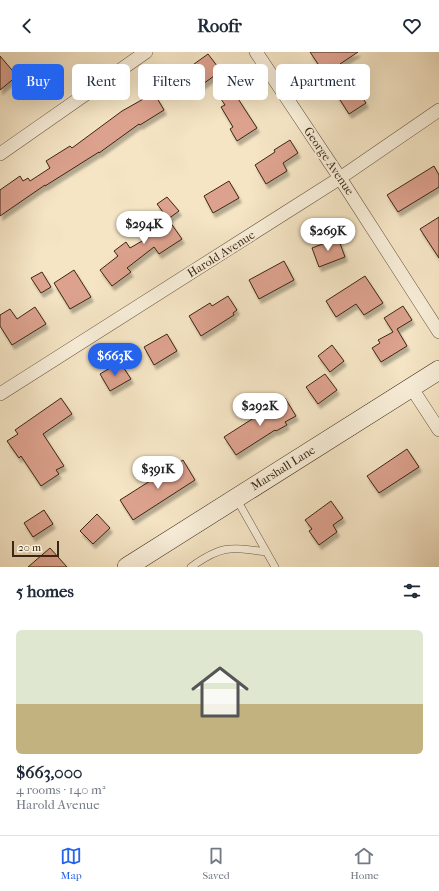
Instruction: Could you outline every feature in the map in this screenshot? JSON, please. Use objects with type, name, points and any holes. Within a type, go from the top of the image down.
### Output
[{"type":"street","points":[[0,154],[146,52]]},
{"type":"street","name":"George Avenue","points":[[256,52],[340,178],[439,332]]},
{"type":"street","name":"Harold Avenue","points":[[0,394],[340,178],[439,110]]},
{"type":"street","name":"Marshall Lane","points":[[127,567],[439,370]]},
{"type":"street","points":[[411,387],[439,430]]},
{"type":"lane","points":[[236,498],[275,567]]},
{"type":"lane","points":[[191,567],[219,550],[232,548],[266,552]]},
{"type":"building","points":[[310,52],[358,52],[340,64],[318,64]]},
{"type":"building","points":[[208,54],[216,64],[213,64],[213,77],[205,82],[205,64],[194,64]]},
{"type":"building","points":[[0,56],[12,70],[12,80],[0,90]]},
{"type":"building","points":[[142,100],[158,100],[164,110],[140,125],[139,124],[99,153],[45,185],[0,216],[0,190],[20,176],[23,181],[28,178],[30,181],[50,168],[46,161],[70,146],[72,148],[122,111]]},
{"type":"building","points":[[222,100],[239,100],[257,128],[237,141],[230,129],[233,127],[221,107],[225,105]]},
{"type":"building","points":[[340,100],[364,100],[366,103],[349,114]]},
{"type":"building","points":[[290,140],[298,153],[283,163],[287,171],[266,184],[255,165]]},
{"type":"building","points":[[434,166],[439,175],[439,187],[398,212],[387,195]]},
{"type":"building","points":[[229,181],[239,198],[213,213],[204,196]]},
{"type":"building","points":[[167,197],[179,211],[168,219],[182,239],[159,254],[154,247],[127,268],[131,272],[112,286],[100,270],[118,256],[114,251],[126,242],[130,248],[154,234],[150,227],[166,216],[157,204]]},
{"type":"building","points":[[439,217],[439,258],[420,229]]},
{"type":"building","points":[[338,238],[345,257],[319,267],[312,248]]},
{"type":"building","points":[[284,261],[294,280],[259,299],[249,280]]},
{"type":"building","points":[[74,270],[91,297],[70,309],[54,283]]},
{"type":"building","points":[[42,272],[51,287],[41,293],[31,278]]},
{"type":"building","points":[[365,276],[383,303],[364,315],[356,304],[336,317],[326,301]]},
{"type":"building","points":[[228,296],[237,310],[233,313],[234,315],[201,336],[189,316],[210,303],[212,306]]},
{"type":"building","points":[[403,306],[412,320],[397,329],[407,346],[381,362],[372,348],[380,343],[378,340],[393,332],[384,318]]},
{"type":"building","points":[[35,307],[46,324],[12,345],[0,326],[0,315],[10,309],[17,319]]},
{"type":"building","points":[[167,334],[177,351],[154,365],[144,347]]},
{"type":"building","points":[[332,345],[344,361],[330,372],[318,356]]},
{"type":"building","points":[[120,362],[131,379],[110,391],[100,374]]},
{"type":"building","points":[[325,374],[337,390],[318,404],[306,387]]},
{"type":"building","points":[[61,398],[72,414],[43,434],[64,466],[56,470],[59,474],[41,486],[21,456],[19,458],[7,441],[18,434],[15,430]]},
{"type":"building","points":[[285,398],[296,416],[285,422],[287,425],[276,431],[275,430],[236,455],[224,437]]},
{"type":"building","points":[[407,449],[419,467],[379,493],[367,476]]},
{"type":"building","points":[[183,460],[195,480],[133,520],[120,500]]},
{"type":"building","points":[[331,501],[343,518],[333,525],[337,532],[319,545],[309,531],[312,529],[305,520]]},
{"type":"building","points":[[44,510],[53,524],[33,537],[24,523]]},
{"type":"building","points":[[97,514],[110,528],[93,544],[80,531]]},
{"type":"building","points":[[50,548],[67,567],[28,567]]}]
